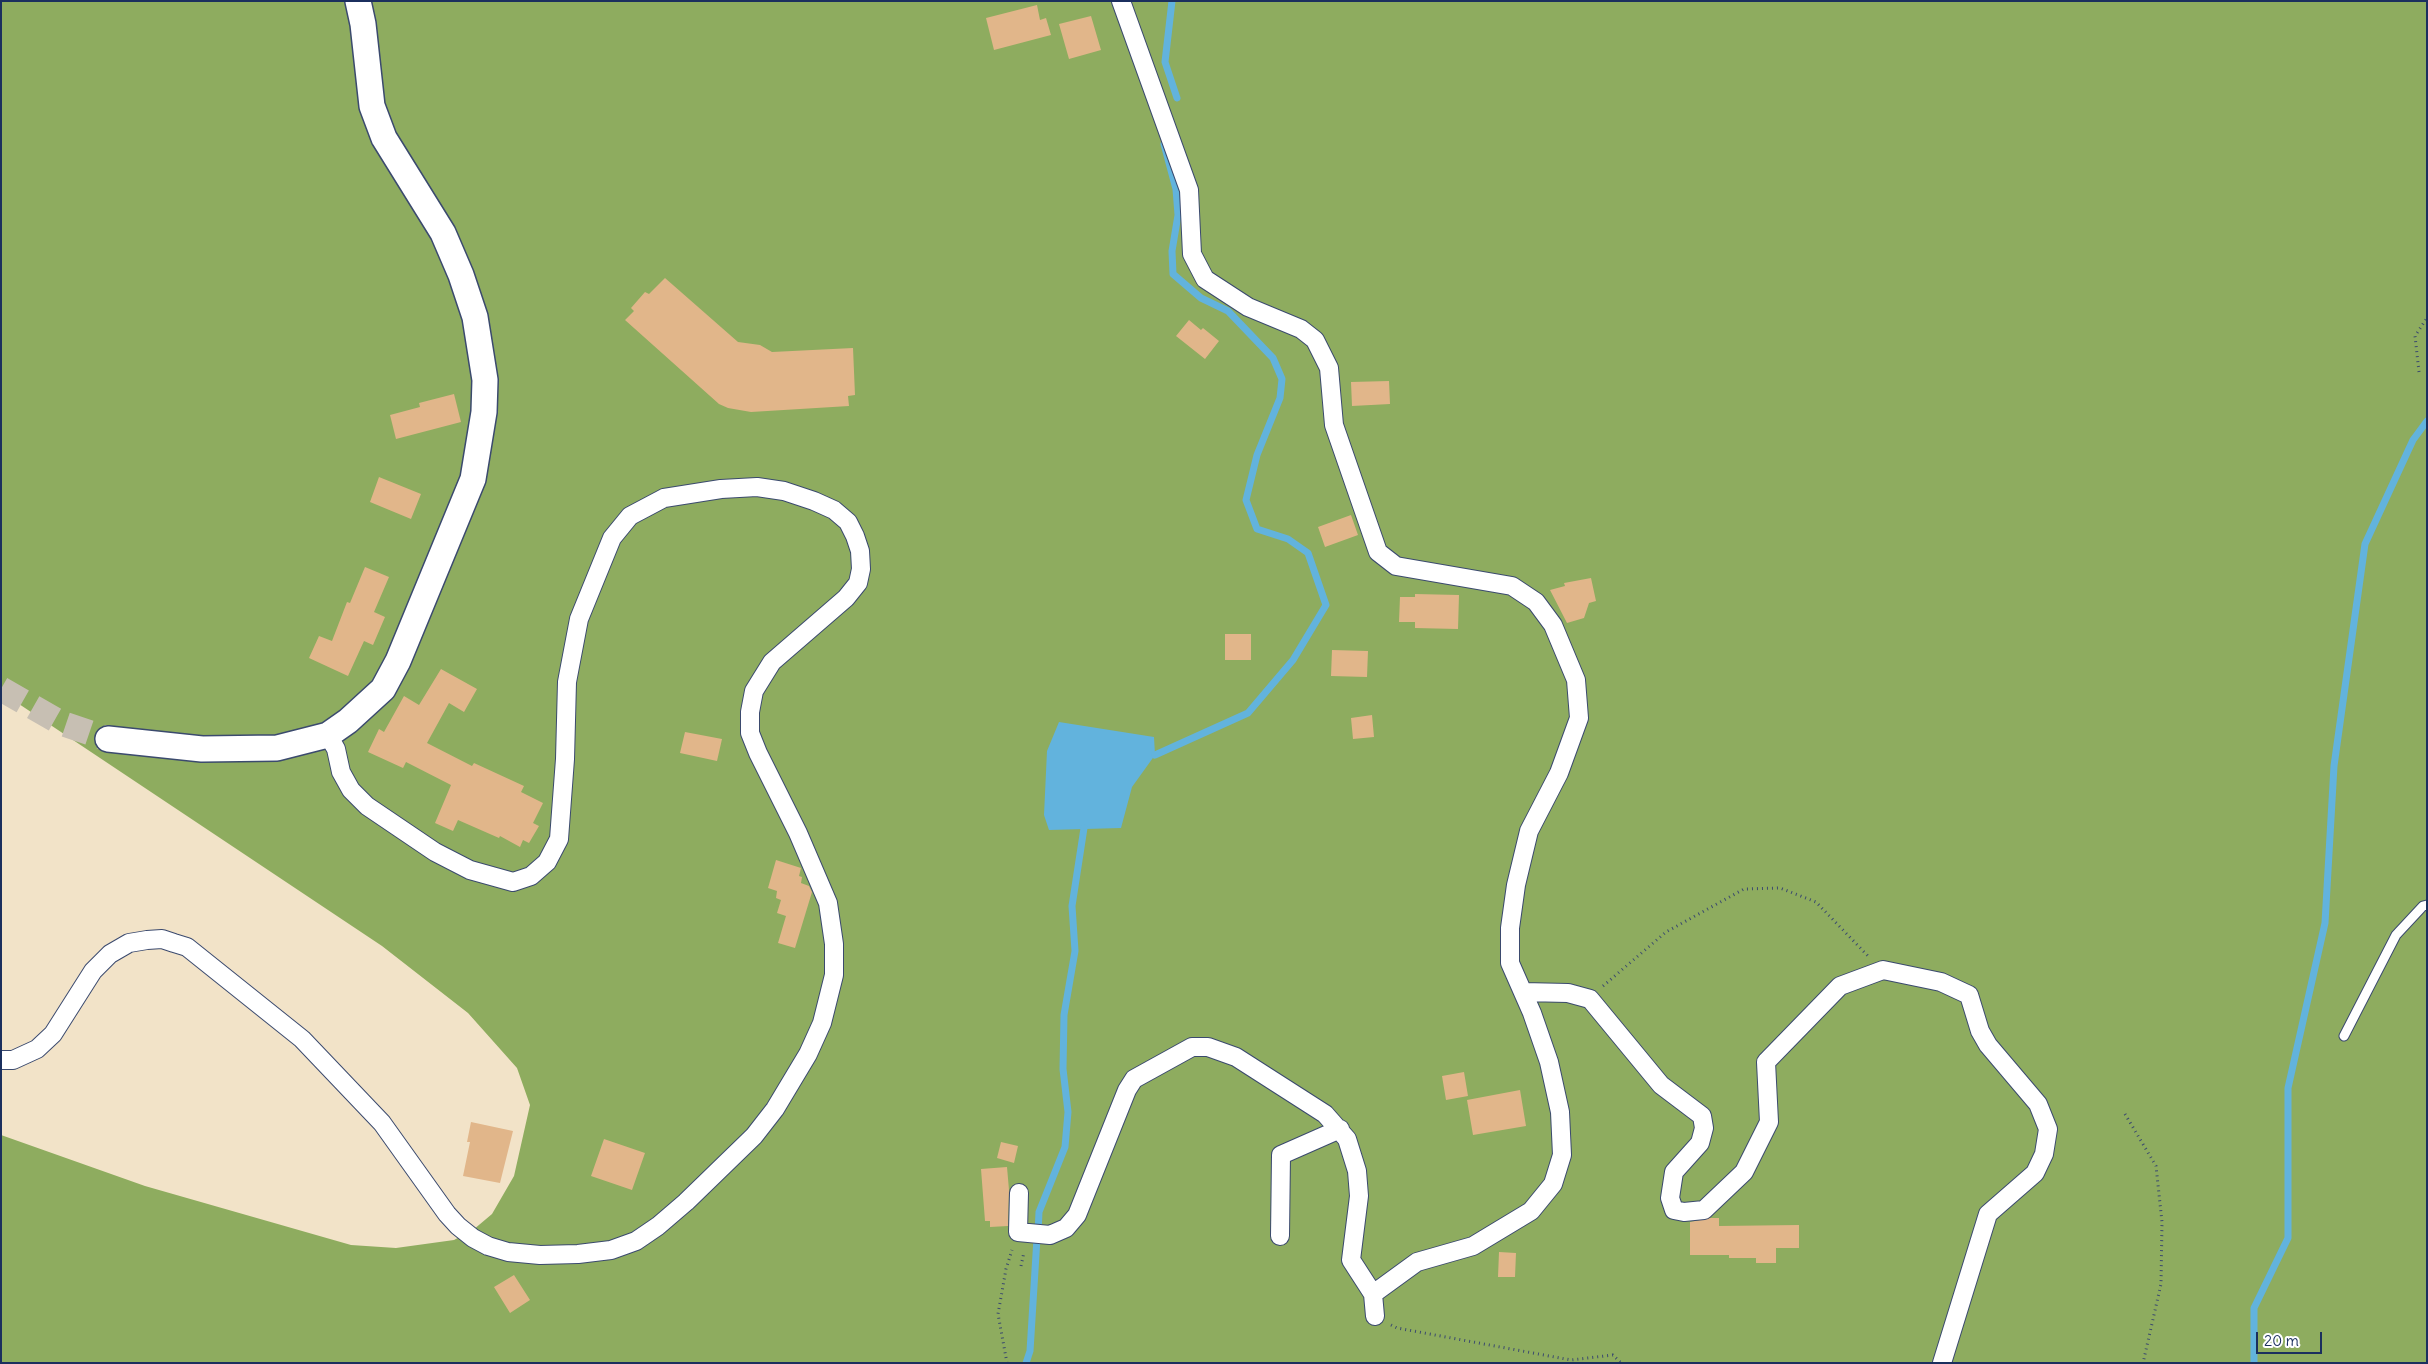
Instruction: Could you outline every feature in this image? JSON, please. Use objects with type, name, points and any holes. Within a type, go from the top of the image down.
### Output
[{"type":"street","points":[[108,740],[202,749],[277,748],[328,735],[348,721],[383,688],[398,661],[473,479],[484,412],[485,380],[475,317],[461,275],[443,233],[384,138],[372,106],[363,24],[358,1]]},
{"type":"street","points":[[1121,1],[1190,190],[1192,254],[1205,279],[1248,307],[1301,328],[1315,340],[1328,368],[1334,424],[1378,552],[1396,566],[1512,586],[1536,602],[1553,625],[1576,680],[1579,718],[1559,773],[1529,831],[1516,885],[1510,928],[1510,963],[1549,1062],[1560,1112],[1562,1155],[1553,1184],[1531,1211],[1473,1246],[1417,1262],[1373,1294]]},
{"type":"street","points":[[1,1060],[13,1060],[36,1049],[53,1034],[93,971],[110,954],[129,943],[162,939],[174,942],[187,947],[302,1039],[382,1123],[447,1214],[458,1226],[473,1238],[488,1246],[508,1252],[532,1254],[586,1253],[611,1250],[636,1241],[658,1226],[686,1202],[754,1136],[793,1080],[822,1023],[834,975],[834,944],[828,903],[798,833],[758,753],[750,733],[750,712],[754,692],[772,662],[846,598],[858,583],[861,568],[860,551],[848,522],[834,510],[814,501],[784,491],[757,487],[721,489],[664,498],[630,516],[612,538],[579,620],[567,682],[565,759],[559,839],[547,862],[531,876],[512,882],[470,870],[435,852],[367,806],[351,790],[341,772],[336,749],[328,735]]},
{"type":"street","points":[[1523,992],[1568,993],[1590,999],[1660,1085],[1702,1116],[1704,1128],[1700,1143],[1674,1172],[1670,1198],[1674,1210],[1684,1212],[1704,1210],[1744,1172],[1769,1122],[1766,1062],[1840,986],[1883,970],[1941,982],[1969,995],[1980,1031],[1988,1045],[2038,1104],[2048,1129],[2044,1154],[2034,1173],[1988,1214],[1942,1363]]},
{"type":"street","points":[[1018,1193],[1018,1232],[1050,1235],[1066,1228],[1077,1215],[1127,1090],[1134,1079],[1192,1047],[1208,1047],[1236,1057],[1324,1114],[1340,1129],[1347,1139],[1357,1172],[1358,1196],[1351,1260],[1373,1294],[1375,1316]]},
{"type":"street","points":[[1280,1236],[1281,1155],[1340,1129]]},
{"type":"lane","points":[[2344,1036],[2396,935],[2423,906],[2427,905]]},
{"type":"path","points":[[2419,372],[2415,336],[2427,318]]},
{"type":"path","points":[[1590,999],[1666,932],[1744,889],[1780,888],[1816,902],[1883,970]]},
{"type":"path","points":[[2125,1114],[2156,1166],[2162,1222],[2161,1284],[2143,1363]]},
{"type":"path","points":[[1007,1363],[998,1314],[1006,1269],[1018,1232]]},
{"type":"path","points":[[1375,1316],[1397,1328],[1571,1360],[1613,1355],[1621,1363]]},
{"type":"green space","points":[[1,1],[2427,1],[2427,1363],[1,1363],[1,1135],[145,1186],[351,1245],[396,1248],[454,1240],[473,1230],[492,1214],[514,1176],[530,1105],[517,1068],[468,1013],[382,946],[1,692]]},
{"type":"water","points":[[1059,722],[1154,737],[1155,755],[1132,787],[1121,828],[1049,830],[1044,815],[1047,751]]},
{"type":"building","points":[[1037,5],[1040,20],[1046,18],[1051,35],[994,50],[986,18]]},
{"type":"building","points":[[1091,16],[1101,50],[1069,59],[1059,24]]},
{"type":"building","points":[[665,278],[738,342],[760,345],[772,352],[853,348],[855,395],[848,396],[849,406],[751,412],[728,408],[719,404],[625,320],[634,311],[631,308],[645,292],[649,294]]},
{"type":"building","points":[[1189,320],[1219,341],[1205,359],[1176,336]]},
{"type":"building","points":[[1389,381],[1390,404],[1352,406],[1351,382]]},
{"type":"building","points":[[454,394],[461,422],[396,439],[390,415],[420,407],[419,403]]},
{"type":"building","points":[[379,477],[421,494],[411,519],[370,502]]},
{"type":"building","points":[[1351,515],[1358,535],[1325,547],[1318,527]]},
{"type":"building","points":[[365,567],[389,577],[374,612],[385,617],[373,645],[364,641],[348,676],[309,658],[319,636],[332,641],[347,602],[350,603]]},
{"type":"building","points":[[1591,578],[1596,601],[1589,603],[1584,618],[1567,623],[1550,590],[1565,586],[1564,583]]},
{"type":"building","points":[[1415,594],[1459,595],[1458,629],[1415,628],[1415,622],[1399,622],[1400,597],[1415,597]]},
{"type":"building","points":[[1225,634],[1251,634],[1251,660],[1225,660]]},
{"type":"building","points":[[1332,650],[1368,651],[1367,677],[1331,676]]},
{"type":"building","points":[[441,669],[477,689],[464,712],[449,703],[427,743],[472,766],[474,763],[524,786],[521,792],[543,803],[533,823],[539,826],[529,843],[523,840],[520,847],[500,836],[499,838],[458,820],[453,831],[435,823],[451,785],[406,762],[403,768],[368,752],[379,729],[384,732],[404,696],[419,705]]},
{"type":"building","points":[[1372,715],[1374,737],[1353,739],[1351,718]]},
{"type":"building","points":[[685,732],[722,739],[717,761],[680,753]]},
{"type":"building","points":[[776,860],[801,868],[799,876],[802,877],[801,883],[809,886],[812,892],[795,948],[778,943],[786,916],[777,913],[781,900],[776,898],[777,891],[768,888]]},
{"type":"building","points":[[1464,1072],[1468,1096],[1446,1100],[1442,1076]]},
{"type":"building","points":[[1520,1090],[1526,1126],[1473,1135],[1467,1100]]},
{"type":"building","points":[[471,1122],[513,1131],[500,1183],[463,1176],[470,1142],[467,1142]]},
{"type":"building","points":[[604,1139],[645,1153],[632,1190],[591,1176]]},
{"type":"building","points":[[1001,1142],[1018,1146],[1014,1163],[997,1158]]},
{"type":"building","points":[[1007,1167],[1009,1190],[1008,1226],[990,1227],[990,1221],[985,1221],[981,1169]]},
{"type":"building","points":[[1719,1218],[1719,1226],[1799,1225],[1799,1248],[1776,1248],[1776,1263],[1756,1263],[1756,1258],[1729,1258],[1729,1255],[1690,1255],[1690,1222]]},
{"type":"building","points":[[1499,1252],[1516,1253],[1515,1277],[1498,1277]]},
{"type":"building","points":[[514,1275],[530,1300],[510,1313],[494,1287]]},
{"type":"waterway","points":[[1172,1],[1165,62],[1177,98]]},
{"type":"waterway","points":[[1155,755],[1248,713],[1293,660],[1326,605],[1308,553],[1288,539],[1257,529],[1246,500],[1257,455],[1280,398],[1282,379],[1273,358],[1228,311],[1201,298],[1173,274],[1172,251],[1178,215],[1176,189],[1164,144]]},
{"type":"waterway","points":[[2254,1363],[2254,1308],[2288,1238],[2288,1088],[2325,923],[2334,766],[2365,544],[2413,440],[2427,421]]},
{"type":"waterway","points":[[1038,1233],[1039,1212],[1065,1147],[1068,1112],[1063,1069],[1064,1015],[1075,951],[1072,906],[1084,828]]},
{"type":"waterway","points":[[1026,1363],[1030,1351],[1037,1238]]},
{"type":"tunnel","points":[[1,689],[61,723],[108,739]]}]
